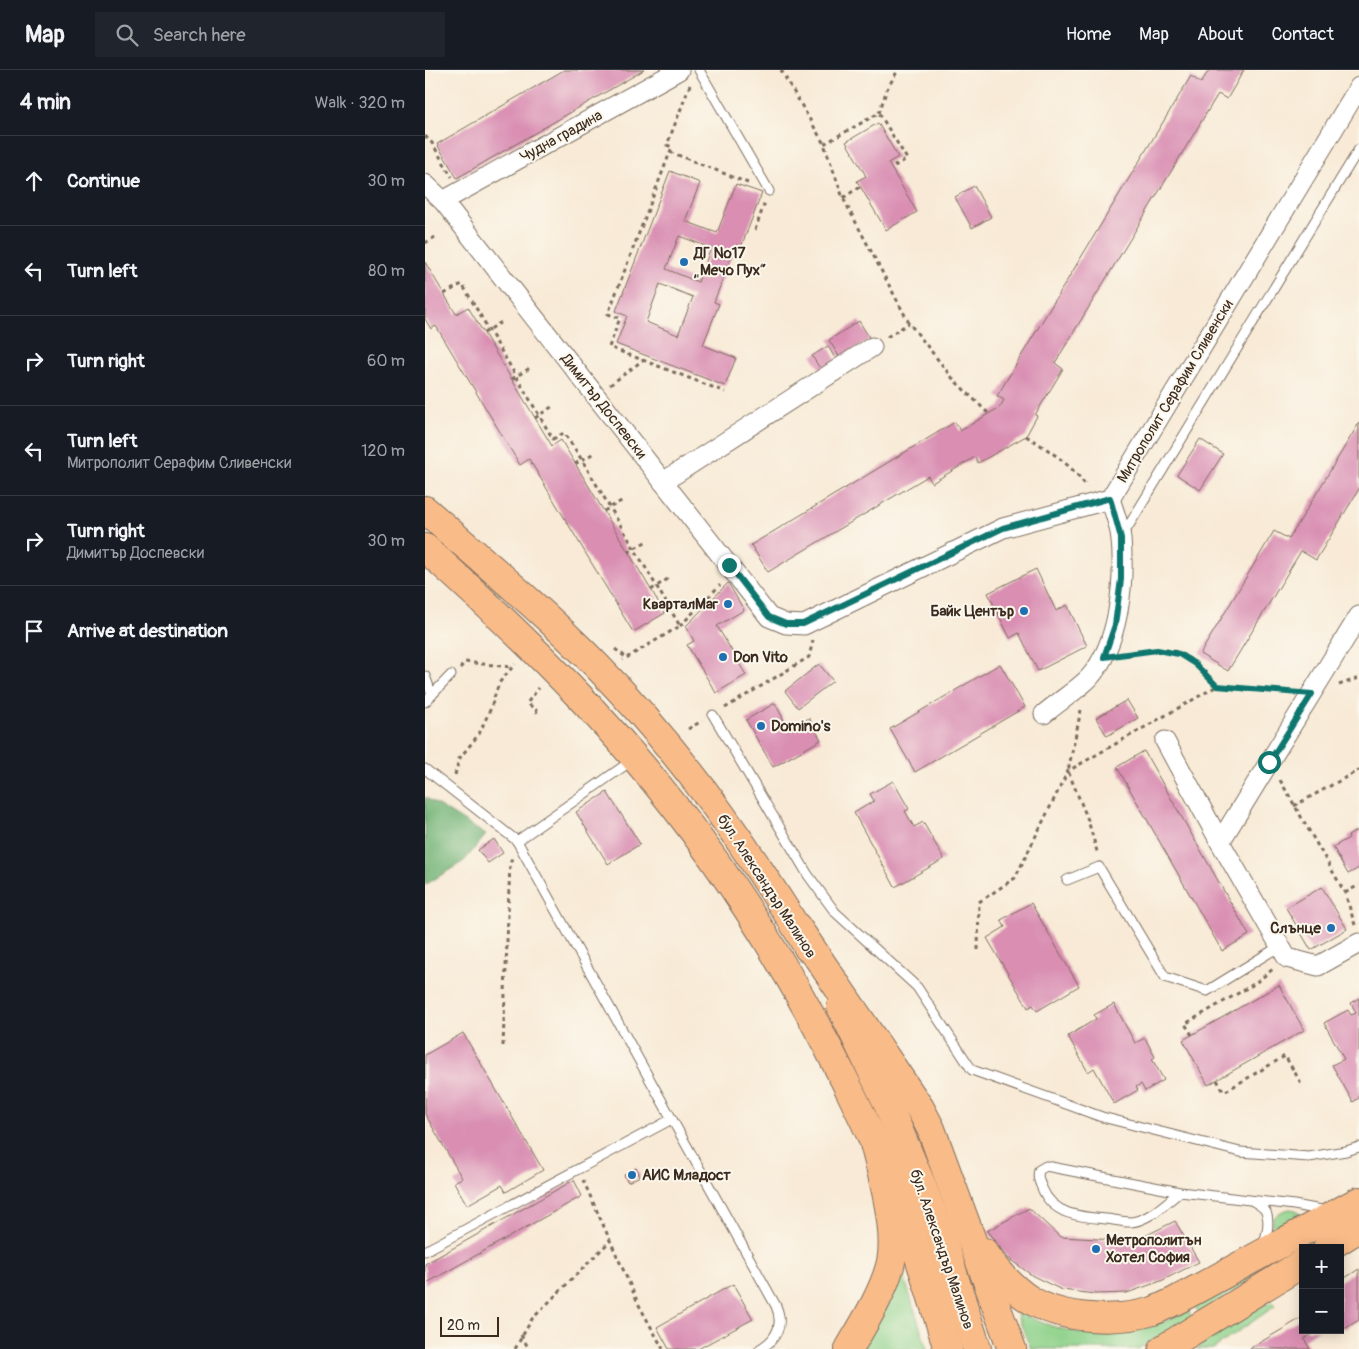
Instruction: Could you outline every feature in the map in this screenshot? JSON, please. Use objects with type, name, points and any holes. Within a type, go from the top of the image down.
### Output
[{"type":"main road","name":"бул. Александър Малинов","points":[[425,510],[545,616],[596,664],[648,720],[724,817],[797,927],[846,1016],[887,1102],[942,1238],[977,1349]]},
{"type":"main road","name":"бул. Александър Малинов","points":[[425,548],[521,638],[577,694],[635,758],[706,849],[769,942],[824,1039],[899,1199],[948,1349]]},
{"type":"main road","points":[[797,927],[920,1108],[931,1129],[1012,1349]]},
{"type":"main road","points":[[849,1349],[880,1292],[893,1252],[891,1226],[873,1140]]},
{"type":"main road","points":[[969,1230],[989,1260],[1017,1290],[1031,1300],[1058,1311],[1111,1318],[1153,1311],[1254,1259],[1352,1214]]},
{"type":"main road","points":[[1330,1244],[1352,1214]]},
{"type":"main road","points":[[1163,1349],[1299,1265]]},
{"type":"street","name":"Чудна градина","points":[[443,201],[679,70]]},
{"type":"street","name":"Митрополит Серафим Сливенски","points":[[1101,501],[1359,87]]},
{"type":"street","name":"Димитър Доспевски","points":[[425,184],[443,201],[769,617],[786,624],[803,624],[819,618]]},
{"type":"street","points":[[663,482],[872,347]]},
{"type":"street","points":[[819,618],[1003,528],[1101,501],[1121,538],[1121,579],[1115,625],[1104,657],[1088,678],[1044,714]]},
{"type":"street","points":[[1220,842],[1359,616]]},
{"type":"street","points":[[1165,741],[1220,842],[1284,952],[1319,966],[1358,936]]},
{"type":"lane","points":[[699,70],[769,191]]},
{"type":"lane","points":[[1121,538],[1359,149]]},
{"type":"lane","points":[[428,699],[451,675]]},
{"type":"lane","points":[[425,676],[428,699]]},
{"type":"lane","points":[[713,716],[808,875],[835,912],[917,987],[972,1070],[1102,1117],[1240,1152],[1309,1158],[1359,1147]]},
{"type":"lane","points":[[517,841],[635,758]]},
{"type":"lane","points":[[425,768],[517,841],[779,1314],[780,1324],[778,1333],[773,1340],[760,1349]]},
{"type":"lane","points":[[1067,880],[1099,867],[1165,977],[1207,991],[1284,952]]},
{"type":"lane","points":[[425,1251],[672,1119]]},
{"type":"lane","points":[[1180,1192],[1149,1216],[1131,1222],[1075,1216],[1061,1210],[1049,1202],[1037,1178],[1039,1170],[1046,1166],[1180,1192],[1251,1199],[1352,1214]]},
{"type":"lane","points":[[1251,1199],[1261,1206],[1266,1213],[1268,1224],[1265,1241],[1254,1259]]},
{"type":"path","points":[[781,70],[824,144],[843,198],[909,323],[954,380],[989,414]]},
{"type":"path","points":[[824,144],[879,113],[887,89],[897,72]]},
{"type":"path","points":[[689,88],[667,145],[672,147],[608,314],[620,318],[609,347],[725,392]]},
{"type":"path","points":[[879,113],[907,158],[891,168]]},
{"type":"path","points":[[425,136],[432,143],[456,183]]},
{"type":"path","points":[[670,152],[769,191],[755,230]]},
{"type":"path","points":[[843,198],[861,186]]},
{"type":"path","points":[[425,243],[435,237]]},
{"type":"path","points":[[444,294],[461,284],[516,377],[537,417],[553,439],[564,433],[582,460],[680,626]]},
{"type":"path","points":[[484,333],[503,321]]},
{"type":"path","points":[[872,347],[909,323]]},
{"type":"path","points":[[596,396],[643,360]]},
{"type":"path","points":[[512,380],[531,368]]},
{"type":"path","points":[[537,417],[553,406]]},
{"type":"path","points":[[1025,436],[1053,452],[1079,476],[1088,489],[1101,501]]},
{"type":"path","points":[[575,464],[594,453]]},
{"type":"path","points":[[604,511],[623,500]]},
{"type":"path","points":[[628,552],[647,540]]},
{"type":"path","points":[[651,590],[669,578]]},
{"type":"path","points":[[619,663],[680,626],[722,583]]},
{"type":"path","points":[[688,729],[713,716],[809,657],[819,618]]},
{"type":"path","points":[[1104,657],[1157,650],[1179,654],[1195,664],[1217,686]]},
{"type":"path","points":[[451,789],[459,758],[479,734],[499,683],[519,660]]},
{"type":"path","points":[[451,675],[465,662],[512,667]]},
{"type":"path","points":[[978,950],[979,902],[1015,878],[1068,771],[1088,678]]},
{"type":"path","points":[[535,712],[536,710],[527,703],[543,683]]},
{"type":"path","points":[[1068,771],[1217,686],[1312,694]]},
{"type":"path","points":[[1295,806],[1359,770]]},
{"type":"path","points":[[1068,771],[1097,848]]},
{"type":"path","points":[[1281,782],[1345,892],[1358,936]]},
{"type":"path","points":[[503,1046],[510,863],[517,841]]},
{"type":"path","points":[[1345,892],[1359,885]]},
{"type":"path","points":[[1191,1035],[1185,1024],[1254,984],[1284,952]]},
{"type":"path","points":[[1217,1080],[1224,1092],[1285,1056],[1301,1083]]},
{"type":"path","points":[[578,1168],[639,1305],[663,1349]]},
{"type":"path","points":[[515,1349],[521,1335],[532,1320],[610,1241]]},
{"type":"path","points":[[521,1335],[529,1349]]},
{"type":"green space","points":[[425,797],[486,835],[464,861],[425,885]]},
{"type":"green space","points":[[1296,1210],[1300,1215],[1273,1230],[1272,1222],[1276,1216],[1282,1211]]},
{"type":"green space","points":[[1328,1231],[1308,1244],[1304,1244]]},
{"type":"green space","points":[[1299,1247],[1299,1249],[1199,1313],[1194,1305]]},
{"type":"green space","points":[[900,1275],[904,1277],[927,1349],[859,1349]]},
{"type":"green space","points":[[1268,1303],[1273,1303],[1275,1306],[1213,1349],[1197,1349],[1209,1339]]},
{"type":"green space","points":[[1188,1310],[1192,1317],[1138,1349],[1031,1349],[1016,1312],[1058,1328],[1093,1334],[1109,1334],[1141,1329]]},
{"type":"building","points":[[564,70],[644,70],[457,178],[437,144]]},
{"type":"building","points":[[1209,70],[1244,70],[1227,99],[1218,94],[1055,363],[1063,369],[1035,415],[1037,416],[1026,436],[978,463],[975,457],[932,483],[928,476],[768,572],[751,545],[955,422],[960,431],[1000,407],[1004,400],[997,396],[1191,76],[1201,83]]},
{"type":"building","points":[[878,123],[898,157],[888,163],[917,212],[886,230],[857,181],[866,176],[846,142]]},
{"type":"building","points":[[670,171],[700,183],[685,221],[717,233],[736,184],[762,193],[741,247],[736,245],[714,302],[719,304],[703,345],[736,358],[725,386],[616,344],[627,316],[616,311]],"holes":[[[679,236],[711,248],[698,282],[666,269]],[[660,284],[693,297],[678,335],[646,322]]]},
{"type":"building","points":[[974,186],[991,217],[972,228],[955,197]]},
{"type":"building","points":[[425,262],[456,314],[468,307],[552,446],[561,440],[665,613],[633,632],[529,459],[520,465],[436,326],[431,329],[425,319]]},
{"type":"building","points":[[859,321],[870,339],[840,358],[829,340]]},
{"type":"building","points":[[828,346],[836,360],[821,370],[812,356]]},
{"type":"building","points":[[1359,423],[1359,489],[1316,560],[1301,551],[1228,671],[1200,654],[1274,531],[1289,539]]},
{"type":"building","points":[[1200,439],[1223,454],[1200,490],[1177,475]]},
{"type":"building","points":[[1036,569],[1056,611],[1067,605],[1087,646],[1038,671],[1019,633],[1010,638],[988,593]]},
{"type":"building","points":[[728,583],[744,610],[717,626],[746,675],[716,693],[687,645],[694,641],[686,626]]},
{"type":"building","points":[[819,664],[833,681],[798,708],[785,691]]},
{"type":"building","points":[[1000,664],[1025,707],[915,772],[890,729]]},
{"type":"building","points":[[1127,700],[1138,718],[1107,736],[1096,718]]},
{"type":"building","points":[[775,703],[789,730],[809,718],[821,740],[773,767],[746,720]]},
{"type":"building","points":[[1144,751],[1249,935],[1222,951],[1117,767]]},
{"type":"building","points":[[893,781],[909,809],[905,811],[914,827],[923,822],[944,859],[895,887],[854,813],[874,801],[870,794]]},
{"type":"building","points":[[607,792],[640,844],[608,864],[576,812]]},
{"type":"building","points":[[1359,829],[1359,868],[1348,874],[1333,847],[1349,838],[1348,836]]},
{"type":"building","points":[[494,839],[503,853],[488,863],[478,850]]},
{"type":"building","points":[[1322,887],[1347,929],[1311,950],[1286,908]]},
{"type":"building","points":[[1031,903],[1079,986],[1037,1011],[1033,1005],[1028,1008],[987,938],[1005,927],[1001,920]]},
{"type":"building","points":[[1279,985],[1304,1030],[1208,1085],[1183,1040]]},
{"type":"building","points":[[1359,998],[1359,1098],[1353,1102],[1332,1065],[1344,1059],[1324,1023],[1348,1010],[1351,1015],[1356,1013],[1351,1003]]},
{"type":"building","points":[[1114,1004],[1135,1043],[1145,1038],[1155,1057],[1152,1059],[1164,1080],[1145,1091],[1141,1084],[1136,1087],[1138,1090],[1114,1104],[1094,1068],[1088,1072],[1068,1036],[1096,1019],[1094,1015]]},
{"type":"building","points":[[463,1033],[543,1170],[506,1192],[502,1185],[467,1205],[454,1182],[462,1178],[425,1114],[425,1055]]},
{"type":"building","name":"АИС Младост","points":[[636,1168],[640,1176],[628,1182],[624,1175]]},
{"type":"building","points":[[574,1180],[582,1196],[425,1284],[425,1264]]},
{"type":"building","name":"Метрополитън Хотел София","points":[[1029,1208],[1060,1237],[1135,1241],[1175,1221],[1199,1262],[1161,1281],[1127,1293],[1095,1294],[1062,1290],[1033,1276],[1008,1258],[987,1231]]},
{"type":"building","points":[[1359,1269],[1359,1320],[1344,1329],[1344,1289],[1344,1278]]},
{"type":"building","points":[[733,1284],[753,1319],[698,1349],[669,1349],[657,1327]]},
{"type":"building","points":[[1299,1319],[1299,1334],[1312,1334],[1304,1339],[1310,1349],[1249,1349]]},
{"type":"place","name":"ДГ №17 „Мечо Пух“","points":[[684,262]]},
{"type":"place","name":"КварталМаг","points":[[728,604]]},
{"type":"place","name":"Байк Център","points":[[1024,611]]},
{"type":"place","name":"Don Vito","points":[[723,657]]},
{"type":"place","name":"Domino's","points":[[761,726]]},
{"type":"place","name":"Слънце","points":[[1331,928]]},
{"type":"place","name":"АИС Младост","points":[[632,1175]]},
{"type":"place","name":"Метрополитън Хотел София","points":[[1096,1249]]},
{"type":"route","points":[[729,565],[769,617],[786,624],[803,624],[819,618],[1003,528],[1110,498],[1121,538],[1121,579],[1115,625],[1104,657],[1157,650],[1179,654],[1195,664],[1217,686],[1312,694],[1269,762]]}]
